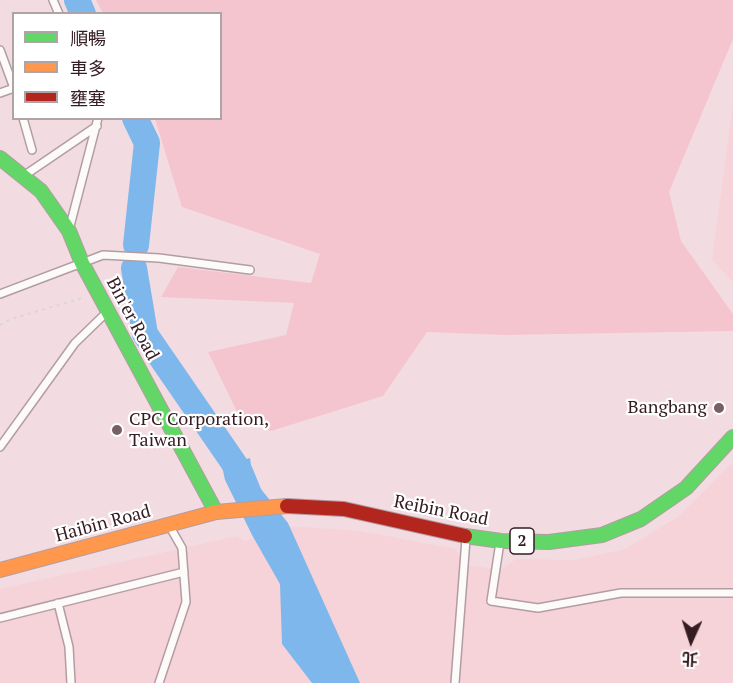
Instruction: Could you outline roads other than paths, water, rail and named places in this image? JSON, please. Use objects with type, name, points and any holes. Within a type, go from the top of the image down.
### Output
[{"type":"main road","name":"Bin'er Road","points":[[0,158],[41,191],[69,231],[82,263],[216,512]]},
{"type":"main road","name":"Reibin Road","points":[[216,512],[278,505],[344,509],[467,536],[501,541],[549,542],[602,535],[641,519],[686,488],[733,437]]},
{"type":"main road","name":"Haibin Road","points":[[0,570],[216,512]]},
{"type":"lane","points":[[0,50],[12,85]]},
{"type":"lane","points":[[23,120],[32,150]]},
{"type":"lane","points":[[24,176],[98,122]]},
{"type":"lane","points":[[69,231],[98,122]]},
{"type":"lane","points":[[0,294],[104,255],[159,258],[250,270]]},
{"type":"lane","points":[[0,447],[75,343],[108,311]]},
{"type":"lane","points":[[159,683],[186,602],[182,548],[169,524]]},
{"type":"lane","points":[[455,683],[467,536]]},
{"type":"lane","points":[[501,541],[490,601],[538,608],[621,593],[733,593]]},
{"type":"lane","points":[[0,618],[184,572]]},
{"type":"lane","points":[[58,603],[69,647],[71,683]]},
{"type":"water","points":[[250,458],[253,479],[288,523],[360,683],[312,683],[282,644],[280,584],[252,535],[225,480],[222,466]]},
{"type":"waterway","points":[[77,0],[82,12]]},
{"type":"waterway","points":[[136,120],[147,143],[136,245]]},
{"type":"waterway","points":[[134,268],[145,334],[240,472],[249,494]]},
{"type":"place","name":"Bangbang","points":[[719,408]]},
{"type":"place","name":"CPC Corporation, Taiwan","points":[[117,430]]}]
